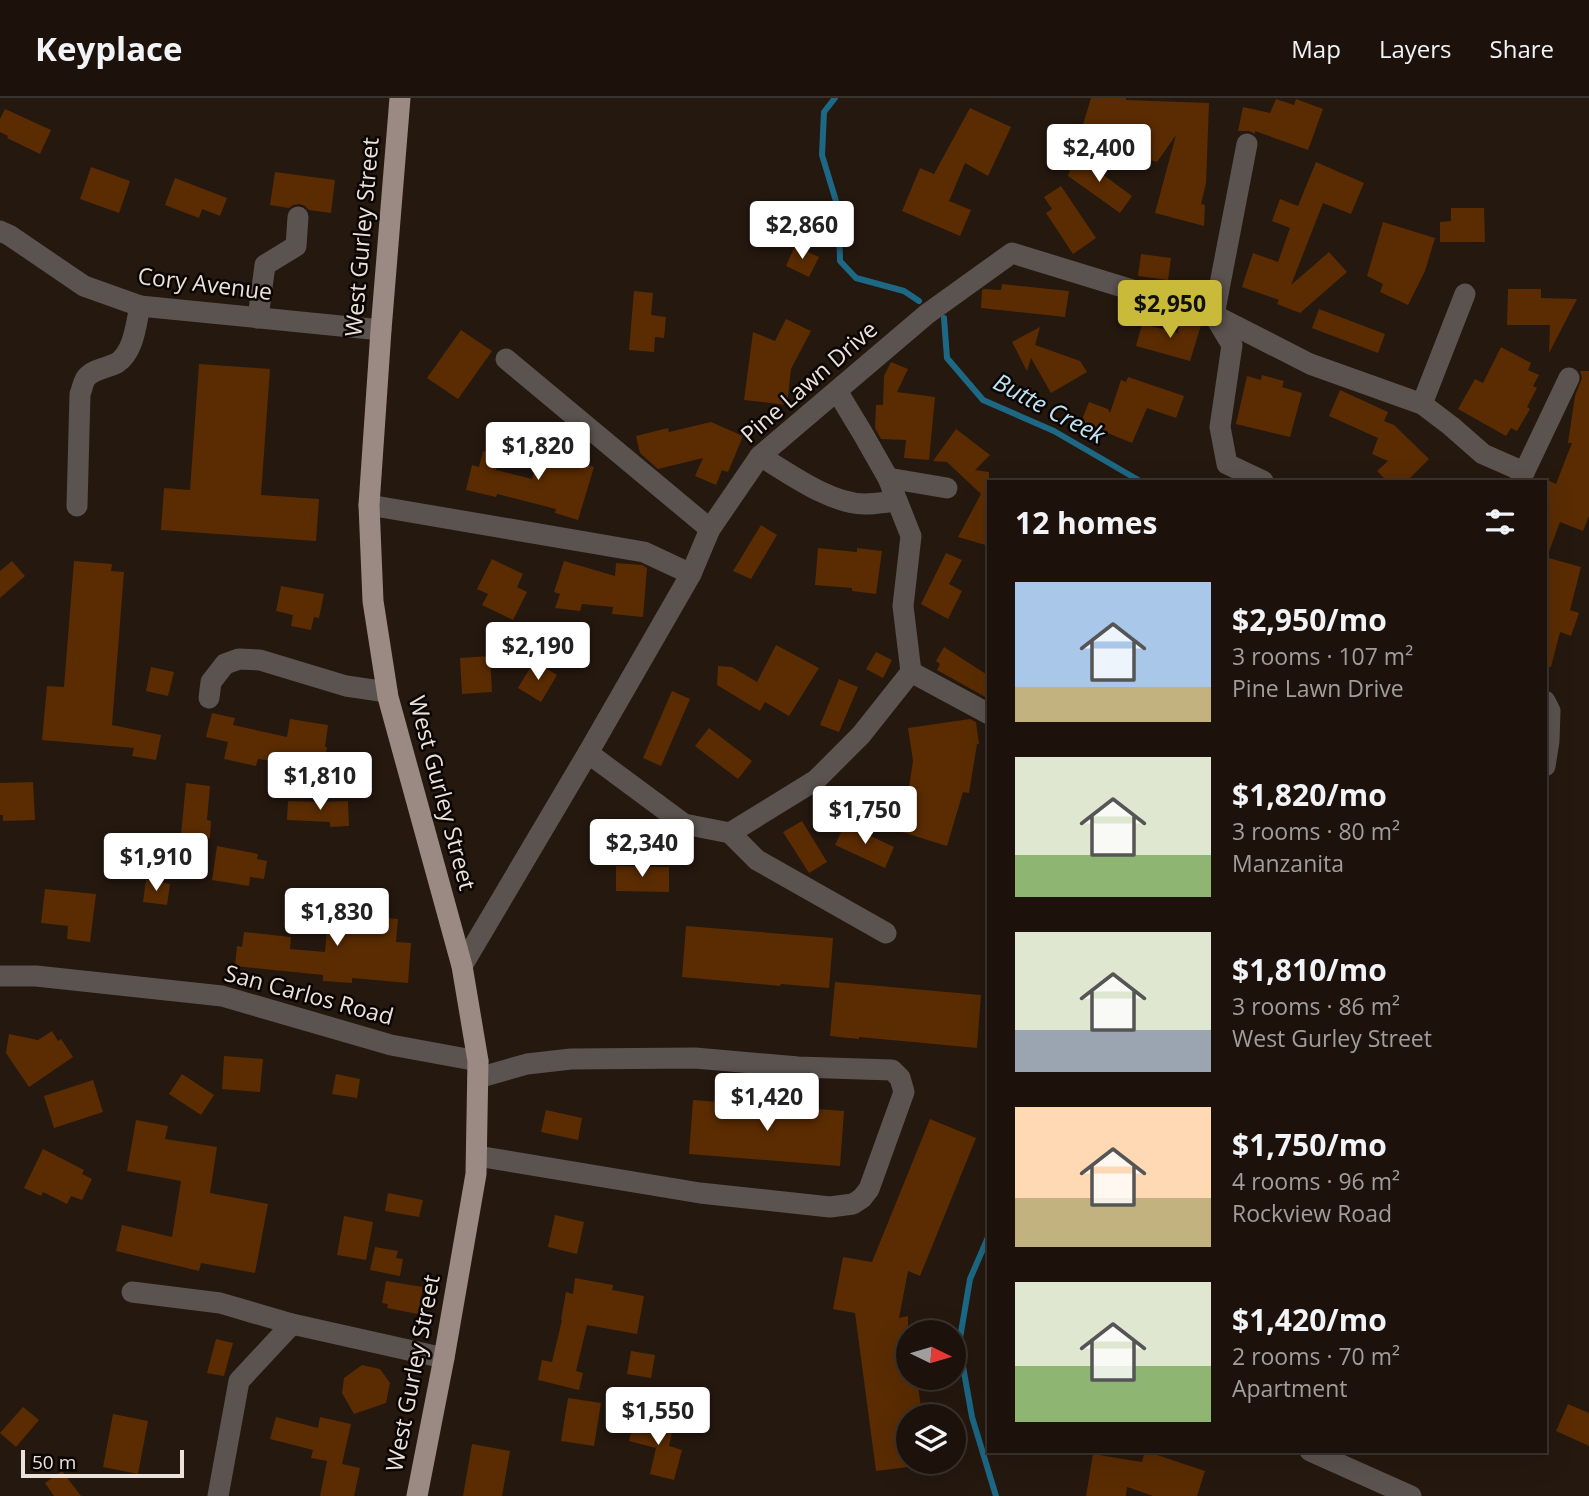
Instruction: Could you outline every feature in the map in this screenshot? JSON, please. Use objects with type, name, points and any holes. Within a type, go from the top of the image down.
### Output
[{"type":"main road","name":"West Gurley Street","points":[[400,98],[369,505],[373,601],[387,692],[462,966],[478,1069],[477,1174],[416,1496]]},
{"type":"street","points":[[1247,144],[1214,315],[1232,345],[1220,426],[1227,464],[1262,480]]},
{"type":"street","points":[[258,318],[265,265],[296,246],[298,217]]},
{"type":"street","name":"Cory Avenue","points":[[0,231],[84,286],[140,306],[381,330]]},
{"type":"street","name":"Pine Lawn Drive","points":[[462,966],[691,574],[710,529],[760,456],[927,314],[1012,253],[1214,315],[1310,364],[1422,404],[1483,454],[1522,477]]},
{"type":"street","points":[[1422,404],[1465,294]]},
{"type":"street","points":[[77,506],[80,394],[85,378],[118,362],[128,351],[140,306]]},
{"type":"street","points":[[506,359],[710,529]]},
{"type":"street","points":[[1522,477],[1569,378]]},
{"type":"street","points":[[730,833],[816,780],[861,735],[911,672],[902,606],[911,536],[888,478],[836,391]]},
{"type":"street","points":[[760,456],[834,498],[862,504],[897,501]]},
{"type":"street","points":[[888,478],[947,488]]},
{"type":"street","points":[[369,505],[644,552],[691,574]]},
{"type":"street","points":[[209,698],[211,681],[225,664],[239,659],[260,660],[346,686],[387,692]]},
{"type":"street","points":[[911,672],[987,713]]},
{"type":"street","points":[[1547,705],[1550,711],[1547,754]]},
{"type":"street","points":[[588,753],[684,824],[730,833],[757,860],[886,933]]},
{"type":"street","name":"San Carlos Road","points":[[0,975],[36,975],[222,996],[478,1069]]},
{"type":"street","points":[[477,1156],[700,1193],[830,1207],[853,1204],[869,1189],[904,1092],[900,1078],[892,1070],[798,1067],[695,1058],[571,1059],[478,1069]]},
{"type":"street","points":[[132,1292],[220,1303],[292,1324],[444,1358]]},
{"type":"street","points":[[218,1496],[239,1381],[292,1324]]},
{"type":"street","points":[[1314,1453],[1411,1496]]},
{"type":"building","points":[[1091,98],[1209,103],[1206,183],[1201,204],[1205,205],[1204,226],[1155,213],[1176,135],[1157,162],[1079,138]]},
{"type":"building","points":[[1276,99],[1294,105],[1296,99],[1323,109],[1308,150],[1255,131],[1255,134],[1238,131],[1243,107],[1270,113]]},
{"type":"building","points":[[970,108],[1011,127],[988,176],[965,163],[949,201],[971,210],[960,236],[902,211],[920,168],[934,174]]},
{"type":"building","points":[[5,109],[51,130],[40,154],[0,132],[0,119]]},
{"type":"building","points":[[1075,154],[1132,196],[1120,213],[1068,176]]},
{"type":"building","points":[[1316,162],[1364,183],[1351,214],[1323,203],[1291,285],[1329,252],[1347,272],[1300,313],[1277,304],[1279,300],[1242,287],[1253,253],[1278,262],[1290,228],[1272,221],[1280,199],[1298,206]]},
{"type":"building","points":[[91,167],[130,181],[119,213],[80,199]]},
{"type":"building","points":[[275,172],[335,180],[331,213],[309,210],[300,204],[289,208],[270,205]]},
{"type":"building","points":[[175,178],[227,198],[220,216],[202,209],[199,218],[165,205]]},
{"type":"building","points":[[1061,186],[1096,238],[1073,254],[1046,213],[1052,209],[1044,197]]},
{"type":"building","points":[[1451,208],[1484,208],[1485,242],[1440,242],[1440,222],[1451,221]]},
{"type":"building","points":[[1383,222],[1435,238],[1425,271],[1408,305],[1380,292],[1383,284],[1367,276]]},
{"type":"building","points":[[795,246],[819,257],[809,277],[786,266]]},
{"type":"building","points":[[1141,254],[1171,258],[1168,280],[1138,276]]},
{"type":"building","points":[[1002,284],[1069,291],[1065,317],[981,308],[982,290],[1001,290]]},
{"type":"building","points":[[1508,289],[1541,289],[1541,298],[1577,299],[1549,353],[1550,325],[1507,325]]},
{"type":"building","points":[[634,291],[653,293],[651,315],[666,317],[664,338],[655,337],[654,352],[629,350]]},
{"type":"building","points":[[1319,309],[1385,334],[1378,353],[1312,328]]},
{"type":"building","points":[[786,319],[811,331],[791,369],[787,405],[744,400],[753,332],[775,341]]},
{"type":"building","points":[[1179,320],[1201,325],[1190,361],[1136,346],[1142,324],[1178,333]]},
{"type":"building","points":[[1040,327],[1035,345],[1080,361],[1087,372],[1051,393],[1031,358],[1027,371],[1012,342]]},
{"type":"building","points":[[461,330],[492,351],[458,399],[427,378]]},
{"type":"building","points":[[1501,347],[1531,363],[1528,370],[1539,375],[1533,386],[1537,388],[1527,407],[1530,409],[1517,431],[1511,428],[1506,436],[1458,409],[1475,379],[1483,383]]},
{"type":"building","points":[[891,362],[908,369],[897,392],[935,397],[929,460],[904,458],[906,440],[881,439],[875,428],[876,405],[883,405],[884,376]]},
{"type":"building","points":[[199,364],[270,369],[261,495],[319,499],[316,541],[161,530],[164,488],[190,490]]},
{"type":"building","points":[[1580,371],[1589,371],[1589,516],[1583,531],[1560,522],[1547,557],[1545,479],[1556,484],[1572,443],[1568,443],[1575,396],[1582,378]]},
{"type":"building","points":[[1262,375],[1284,381],[1282,387],[1302,393],[1290,437],[1236,424],[1247,376],[1261,380]]},
{"type":"building","points":[[1128,377],[1184,396],[1176,418],[1147,408],[1132,443],[1081,422],[1089,402],[1108,409],[1110,413],[1121,380],[1126,382]]},
{"type":"building","points":[[1340,390],[1388,412],[1384,421],[1394,425],[1429,459],[1408,480],[1386,480],[1377,471],[1388,461],[1372,454],[1378,438],[1329,416]]},
{"type":"building","points":[[711,422],[743,436],[728,472],[722,470],[716,485],[695,476],[703,458],[658,469],[640,453],[636,436],[668,428],[669,432]]},
{"type":"building","points":[[956,429],[990,455],[975,470],[989,472],[987,545],[958,537],[981,494],[947,462],[933,461]]},
{"type":"building","points":[[550,448],[590,458],[588,465],[594,467],[578,520],[555,513],[556,509],[497,494],[496,497],[466,490],[472,465],[479,467],[483,451],[499,455],[496,470],[532,479],[537,462],[545,464]]},
{"type":"building","points":[[761,525],[777,535],[751,579],[733,571]]},
{"type":"building","points":[[818,548],[857,552],[857,548],[882,551],[876,594],[852,591],[852,588],[815,585]]},
{"type":"building","points":[[946,553],[962,560],[949,584],[962,591],[948,619],[921,604]]},
{"type":"building","points":[[1547,558],[1581,567],[1570,610],[1579,613],[1571,636],[1560,632],[1551,667],[1547,666]]},
{"type":"building","points":[[492,559],[523,574],[517,587],[527,592],[513,620],[482,605],[488,594],[477,589]]},
{"type":"building","points":[[12,561],[25,576],[0,598],[0,571]]},
{"type":"building","points":[[74,561],[112,564],[111,571],[124,572],[112,725],[161,735],[156,760],[132,756],[134,748],[42,740],[47,686],[64,687]]},
{"type":"building","points":[[564,561],[615,576],[616,563],[642,565],[647,568],[643,617],[612,614],[613,607],[582,604],[580,611],[555,608],[560,594],[554,592]]},
{"type":"building","points":[[281,586],[324,594],[319,618],[314,617],[311,630],[291,626],[293,615],[276,611]]},
{"type":"building","points":[[776,645],[819,668],[789,716],[765,702],[760,711],[717,685],[718,666],[732,667],[757,682]]},
{"type":"building","points":[[944,647],[987,675],[987,698],[937,670],[940,664],[936,661]]},
{"type":"building","points":[[876,652],[892,660],[883,678],[866,669]]},
{"type":"building","points":[[490,656],[492,692],[462,694],[460,658]]},
{"type":"building","points":[[534,661],[557,675],[541,702],[518,688]]},
{"type":"building","points":[[151,667],[174,672],[168,696],[146,691]]},
{"type":"building","points":[[839,679],[858,687],[839,732],[820,725]]},
{"type":"building","points":[[672,691],[690,699],[661,766],[643,758]]},
{"type":"building","points":[[212,713],[235,718],[233,725],[287,737],[290,719],[328,725],[324,768],[258,759],[256,766],[224,759],[228,742],[206,737]]},
{"type":"building","points":[[970,719],[976,722],[979,744],[969,793],[963,792],[947,846],[889,828],[896,804],[906,807],[913,761],[908,728]]},
{"type":"building","points":[[709,728],[752,761],[738,779],[695,746]]},
{"type":"building","points":[[33,782],[35,820],[3,821],[3,815],[0,815],[0,783]]},
{"type":"building","points":[[186,783],[210,786],[207,820],[211,821],[210,838],[181,835]]},
{"type":"building","points":[[288,801],[348,801],[349,826],[330,827],[330,822],[287,820]]},
{"type":"building","points":[[802,821],[827,862],[809,873],[783,832]]},
{"type":"building","points":[[845,824],[894,847],[885,868],[835,845]]},
{"type":"building","points":[[217,846],[258,854],[257,859],[267,861],[264,879],[250,877],[249,886],[212,880]]},
{"type":"building","points":[[616,866],[669,867],[669,892],[616,891]]},
{"type":"building","points":[[146,880],[170,884],[167,905],[143,902]]},
{"type":"building","points":[[45,889],[96,894],[90,942],[67,939],[68,926],[41,923]]},
{"type":"building","points":[[330,899],[379,903],[378,917],[398,919],[396,942],[411,943],[408,983],[352,978],[352,983],[323,981],[323,975],[235,966],[237,946],[242,947],[244,932],[291,937],[290,949],[325,952]]},
{"type":"building","points":[[686,926],[833,938],[829,988],[682,977]]},
{"type":"building","points":[[835,982],[981,995],[977,1048],[830,1036]]},
{"type":"building","points":[[52,1031],[73,1057],[29,1087],[6,1053],[9,1034],[38,1040]]},
{"type":"building","points":[[224,1056],[263,1059],[260,1092],[222,1089]]},
{"type":"building","points":[[182,1074],[214,1095],[201,1115],[169,1094]]},
{"type":"building","points":[[336,1074],[360,1079],[357,1098],[332,1094]]},
{"type":"building","points":[[93,1080],[103,1112],[54,1128],[44,1096]]},
{"type":"building","points":[[693,1100],[844,1111],[840,1166],[689,1154]]},
{"type":"building","points":[[546,1110],[582,1118],[578,1140],[541,1132]]},
{"type":"building","points":[[930,1119],[976,1138],[920,1276],[908,1271],[899,1318],[908,1316],[908,1320],[896,1320],[896,1390],[919,1390],[920,1404],[896,1404],[896,1468],[876,1471],[855,1313],[833,1309],[843,1257],[872,1262]]},
{"type":"building","points":[[136,1120],[168,1126],[165,1139],[217,1147],[210,1193],[268,1204],[255,1273],[201,1263],[199,1271],[116,1251],[122,1225],[172,1237],[181,1181],[127,1171]]},
{"type":"building","points":[[43,1149],[84,1170],[82,1174],[92,1179],[82,1200],[71,1196],[67,1204],[43,1192],[41,1196],[24,1188]]},
{"type":"building","points":[[388,1193],[423,1200],[419,1217],[385,1211]]},
{"type":"building","points":[[555,1215],[584,1222],[577,1254],[548,1247]]},
{"type":"building","points":[[344,1216],[373,1222],[366,1260],[337,1255]]},
{"type":"building","points":[[375,1247],[398,1251],[396,1258],[403,1259],[400,1276],[370,1270]]},
{"type":"building","points":[[575,1278],[613,1285],[612,1290],[644,1296],[637,1334],[587,1325],[576,1371],[583,1373],[579,1390],[538,1380],[542,1360],[552,1362],[566,1292],[573,1294]]},
{"type":"building","points":[[386,1281],[423,1287],[418,1314],[387,1308],[388,1304],[382,1303]]},
{"type":"building","points":[[216,1339],[233,1343],[224,1376],[207,1373]]},
{"type":"building","points":[[631,1351],[655,1355],[651,1378],[627,1374]]},
{"type":"building","points":[[362,1365],[380,1369],[390,1383],[386,1403],[354,1414],[342,1393],[344,1378]]},
{"type":"building","points":[[568,1398],[601,1403],[594,1446],[561,1441]]},
{"type":"building","points":[[1568,1404],[1589,1413],[1589,1446],[1556,1431]]},
{"type":"building","points":[[23,1407],[39,1420],[16,1447],[0,1433]]},
{"type":"building","points":[[113,1414],[148,1421],[138,1474],[103,1467]]},
{"type":"building","points":[[276,1417],[318,1428],[320,1417],[351,1424],[342,1464],[360,1468],[354,1496],[320,1496],[327,1461],[311,1458],[313,1450],[270,1439]]},
{"type":"building","points":[[635,1418],[673,1428],[669,1446],[682,1450],[674,1480],[650,1474],[656,1448],[629,1441]]},
{"type":"building","points":[[472,1444],[510,1451],[502,1496],[463,1496]]},
{"type":"building","points":[[1144,1453],[1151,1453],[1205,1471],[1197,1496],[1153,1496],[1127,1487],[1126,1496],[1086,1496],[1093,1454],[1142,1462]]},
{"type":"building","points":[[62,1471],[81,1496],[54,1496],[45,1483]]},
{"type":"waterway","name":"Butte Creek","points":[[835,98],[824,112],[822,155],[839,211],[840,261],[856,278],[904,291],[919,301]]},
{"type":"waterway","name":"Butte Creek","points":[[944,318],[947,358],[983,400],[1054,431],[1138,480]]},
{"type":"waterway","name":"Butte Creek","points":[[987,1240],[970,1279],[959,1344],[972,1417],[996,1496]]}]
